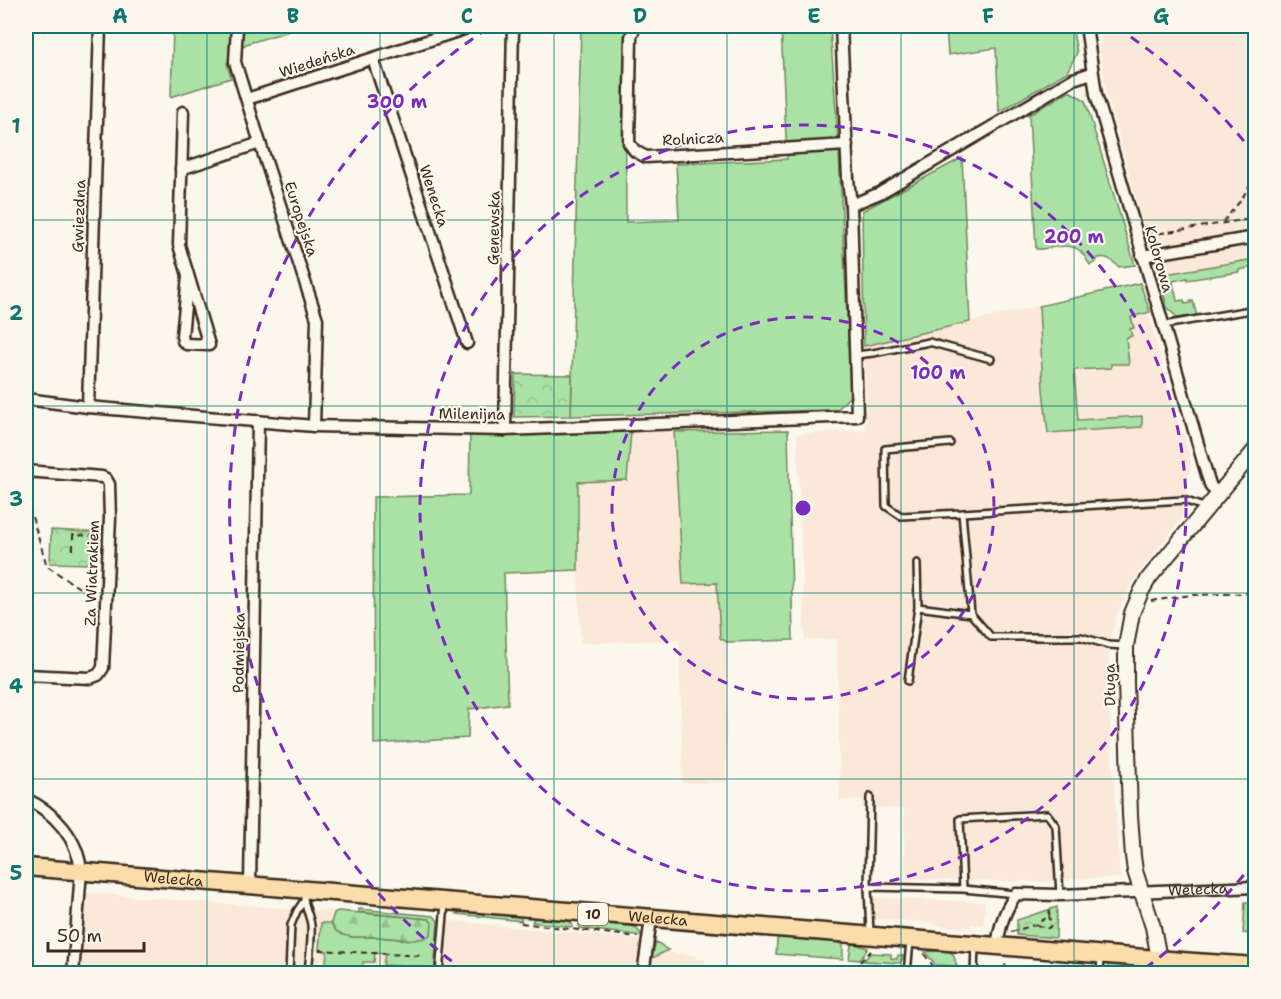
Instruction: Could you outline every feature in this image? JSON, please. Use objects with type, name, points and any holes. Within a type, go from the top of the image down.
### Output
[{"type":"main road","name":"Welecka","points":[[26,867],[249,885],[304,895],[446,902],[870,936],[910,946],[975,944],[1101,954],[1161,967],[1256,966]]},
{"type":"street","name":"Gwiezdna","points":[[88,407],[100,26]]},
{"type":"street","name":"Europejska","points":[[237,26],[236,62],[260,143],[316,312],[314,426]]},
{"type":"street","name":"Genewska","points":[[505,430],[513,26]]},
{"type":"street","name":"Rolnicza","points":[[635,26],[631,37],[629,142],[635,151],[645,157],[847,145]]},
{"type":"street","points":[[841,26],[851,204],[856,355]]},
{"type":"street","name":"Kolorowa","points":[[1086,26],[1099,105],[1207,475],[1211,487],[1219,494]]},
{"type":"street","name":"Wiedeńska","points":[[247,99],[464,28]]},
{"type":"street","name":"Wenecka","points":[[373,59],[467,343]]},
{"type":"street","points":[[851,204],[880,193],[1073,79],[1092,73]]},
{"type":"street","points":[[183,112],[179,245],[209,345],[186,344],[183,341],[188,276]]},
{"type":"street","points":[[181,169],[260,143]]},
{"type":"street","points":[[1142,256],[1256,237]]},
{"type":"street","name":"Milenijna","points":[[26,399],[88,407],[314,426],[505,430],[857,416],[856,355]]},
{"type":"street","name":"Podmiejska","points":[[249,885],[258,421]]},
{"type":"street","name":"Długa","points":[[1161,967],[1153,927],[1136,877],[1131,836],[1126,691],[1126,646],[1130,622],[1136,603],[1149,578],[1256,449]]},
{"type":"street","name":"Za Wiatrakiem","points":[[26,471],[102,477],[109,484],[103,668],[98,675],[90,678],[26,675]]},
{"type":"street","points":[[26,799],[51,814],[63,828],[77,855],[81,872],[73,974]]},
{"type":"street","name":"Welecka","points":[[1016,894],[1060,895],[1256,887]]},
{"type":"street","points":[[997,946],[1005,910],[1016,894]]},
{"type":"street","points":[[643,974],[651,919]]},
{"type":"lane","points":[[1162,325],[1256,309]]},
{"type":"lane","points":[[856,355],[929,342],[991,359]]},
{"type":"lane","points":[[950,443],[885,449],[886,506],[901,516],[1184,500],[1207,508]]},
{"type":"lane","points":[[962,513],[971,614],[991,637],[1081,637],[1109,645],[1126,646]]},
{"type":"lane","points":[[908,681],[918,607],[917,563]]},
{"type":"lane","points":[[918,607],[971,614]]},
{"type":"lane","points":[[870,796],[868,887],[870,936]]},
{"type":"lane","points":[[963,889],[960,819],[1047,814],[1056,826],[1060,895]]},
{"type":"lane","points":[[868,887],[963,889],[1016,894]]},
{"type":"lane","points":[[304,895],[311,926],[308,974]]},
{"type":"lane","points":[[288,974],[291,925],[304,895]]},
{"type":"lane","points":[[439,974],[446,902]]},
{"type":"lane","points":[[974,974],[975,944]]},
{"type":"lane","points":[[908,974],[910,946]]},
{"type":"lane","points":[[1100,974],[1101,954]]},
{"type":"path","points":[[1222,223],[1241,200],[1256,176]]},
{"type":"path","points":[[1137,237],[1256,218]]},
{"type":"path","points":[[26,497],[47,566],[100,602]]},
{"type":"path","points":[[73,550],[73,535],[109,536]]},
{"type":"path","points":[[1136,603],[1191,595],[1256,593]]},
{"type":"path","points":[[1035,925],[1046,929],[1050,927],[1052,924],[1049,916],[1050,908]]},
{"type":"path","points":[[1011,932],[1035,925],[1049,916]]},
{"type":"path","points":[[910,946],[923,954],[934,967]]},
{"type":"path","points":[[310,950],[424,956]]},
{"type":"path","points":[[860,962],[870,951],[880,952]]},
{"type":"shaded area","points":[[1140,26],[1255,26],[1255,259],[1159,275],[1106,89],[1100,51],[1101,34]]},
{"type":"shaded area","points":[[1140,283],[1175,413],[1191,462],[1182,518],[1135,578],[1118,611],[1110,638],[1108,682],[1120,878],[1081,878],[1050,882],[905,879],[904,808],[862,808],[862,800],[840,800],[837,639],[805,640],[797,434],[866,430],[864,346]]},
{"type":"shaded area","points":[[631,432],[674,432],[683,584],[717,582],[720,637],[727,642],[726,782],[683,783],[679,640],[581,643],[578,481],[627,480]]},
{"type":"shaded area","points":[[87,893],[303,910],[351,911],[643,940],[672,953],[696,955],[696,959],[705,959],[705,974],[81,974]]},
{"type":"shaded area","points":[[872,898],[985,902],[984,925],[971,924],[970,928],[940,926],[931,922],[874,919]]},
{"type":"green space","points":[[173,26],[305,26],[246,44],[227,63],[231,78],[171,97]]},
{"type":"green space","points":[[581,26],[625,26],[626,222],[679,220],[676,164],[787,159],[781,26],[830,26],[851,395],[837,410],[571,416]]},
{"type":"green space","points":[[946,26],[1072,26],[1077,53],[1067,72],[999,112],[996,48],[948,55]]},
{"type":"green space","points":[[1069,91],[1085,100],[1135,265],[1119,267],[1110,260],[1098,258],[1090,265],[1077,249],[1066,246],[1036,249],[1029,115]]},
{"type":"green space","points":[[962,158],[970,322],[864,346],[862,211]]},
{"type":"green space","points":[[1255,259],[1255,273],[1253,267],[1239,270],[1239,272],[1173,281],[1177,301],[1184,300],[1185,304],[1193,301],[1197,316],[1178,318],[1167,308],[1159,275]]},
{"type":"green space","points":[[1140,283],[1150,312],[1131,317],[1134,328],[1130,329],[1132,336],[1126,338],[1129,364],[1111,364],[1111,368],[1074,370],[1078,420],[1142,416],[1142,427],[1048,433],[1043,390],[1039,306]]},
{"type":"green space","points":[[515,374],[572,375],[571,416],[514,417]]},
{"type":"green space","points":[[788,430],[793,640],[727,642],[720,638],[717,583],[683,584],[674,432]]},
{"type":"green space","points":[[631,432],[627,480],[578,482],[578,570],[504,573],[508,704],[469,709],[468,738],[374,744],[373,497],[469,495],[470,435]]},
{"type":"green space","points":[[51,530],[92,532],[91,564],[50,563]]},
{"type":"green space","points":[[1245,902],[1255,903],[1255,934],[1243,933]]},
{"type":"green space","points":[[1057,907],[1056,938],[1017,935],[1017,920]]},
{"type":"green space","points":[[359,909],[434,916],[438,921],[434,973],[423,973],[423,967],[383,965],[385,954],[375,953],[374,962],[363,962],[362,973],[325,973],[327,951],[319,950],[321,923],[331,923],[336,931],[352,937],[413,940],[429,919],[359,912]]},
{"type":"green space","points":[[338,911],[429,919],[432,923],[431,934],[425,938],[413,940],[343,935],[336,931],[331,923],[334,913]]},
{"type":"green space","points":[[460,911],[520,917],[522,921],[457,914]]},
{"type":"green space","points":[[535,917],[569,921],[572,927],[532,922]]},
{"type":"green space","points":[[583,921],[628,925],[635,927],[643,936],[579,928],[579,924]]},
{"type":"green space","points":[[780,937],[839,942],[843,945],[843,959],[776,954],[777,940]]},
{"type":"green space","points":[[656,942],[668,950],[651,959]]},
{"type":"green space","points":[[851,945],[868,948],[860,960],[849,959]]},
{"type":"green space","points":[[946,950],[953,954],[957,966],[936,965],[925,952]]},
{"type":"green space","points":[[870,953],[891,954],[891,958],[897,959],[898,955],[904,956],[900,963],[864,961]]},
{"type":"green space","points":[[1110,962],[1144,966],[1152,973],[1107,974]]}]
